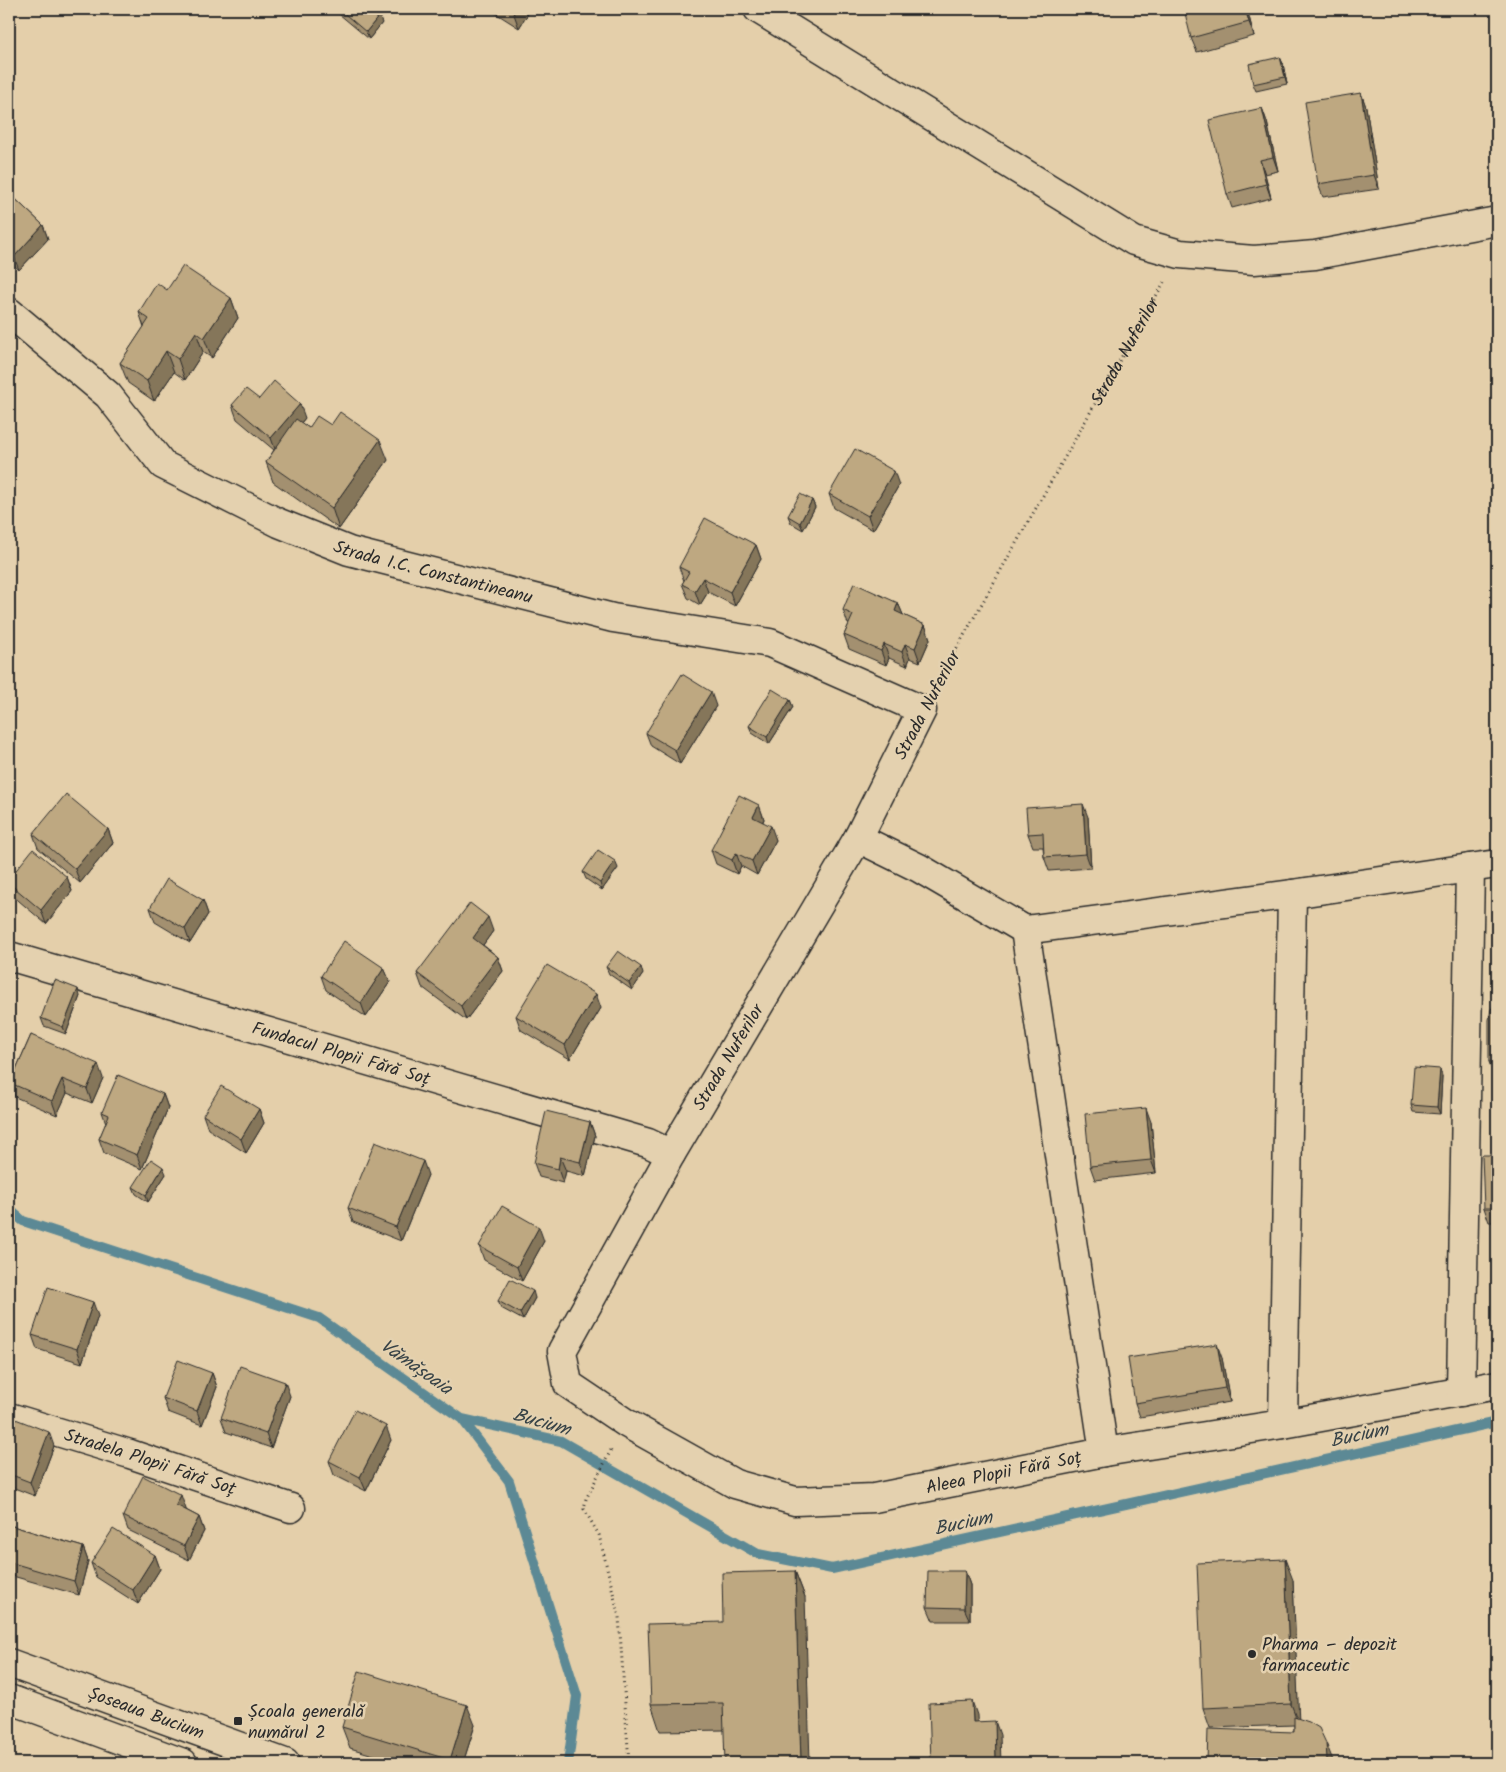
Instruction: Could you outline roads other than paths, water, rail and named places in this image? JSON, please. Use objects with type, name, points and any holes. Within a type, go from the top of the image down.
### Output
[{"type":"street","points":[[758,9],[1134,241],[1180,254],[1254,260],[1316,255],[1497,222]]},
{"type":"street","name":"Strada I.C. Constantineanu","points":[[9,312],[108,395],[163,465],[280,523],[349,552],[614,618],[770,643],[922,710]]},
{"type":"street","name":"Strada Nuferilor","points":[[562,1351],[671,1154],[858,838],[922,710]]},
{"type":"street","points":[[858,838],[919,868],[1025,930],[1497,864]]},
{"type":"street","points":[[1461,1392],[1470,868]]},
{"type":"street","points":[[1283,1424],[1292,894]]},
{"type":"street","points":[[1025,930],[1104,1452]]},
{"type":"street","name":"Fundacul Plopii Fără Soț","points":[[9,956],[648,1143],[671,1154]]},
{"type":"street","name":"Aleea Plopii Fără Soț","points":[[562,1351],[568,1384],[626,1423],[735,1484],[796,1501],[874,1498],[1104,1452],[1283,1424],[1497,1385]]},
{"type":"street","name":"Stradela Plopii Fără Soț","points":[[9,1417],[130,1454],[291,1508]]},
{"type":"street","name":"Șoseaua Bucium","points":[[9,1663],[285,1763]]},
{"type":"street","name":"Șoseaua Bucium","points":[[9,1699],[182,1763]]},
{"type":"waterway","name":"Vămășoaia","points":[[9,1209],[23,1221],[319,1318],[462,1419],[509,1481],[577,1696],[568,1763]]},
{"type":"waterway","name":"Bucium","points":[[462,1419],[561,1441],[758,1554],[832,1569],[1497,1422]]},
{"type":"place","name":"Pharma – depozit farmaceutic","points":[[1252,1654]]},
{"type":"place","name":"Școala generală numărul 2","points":[[238,1721]]}]
